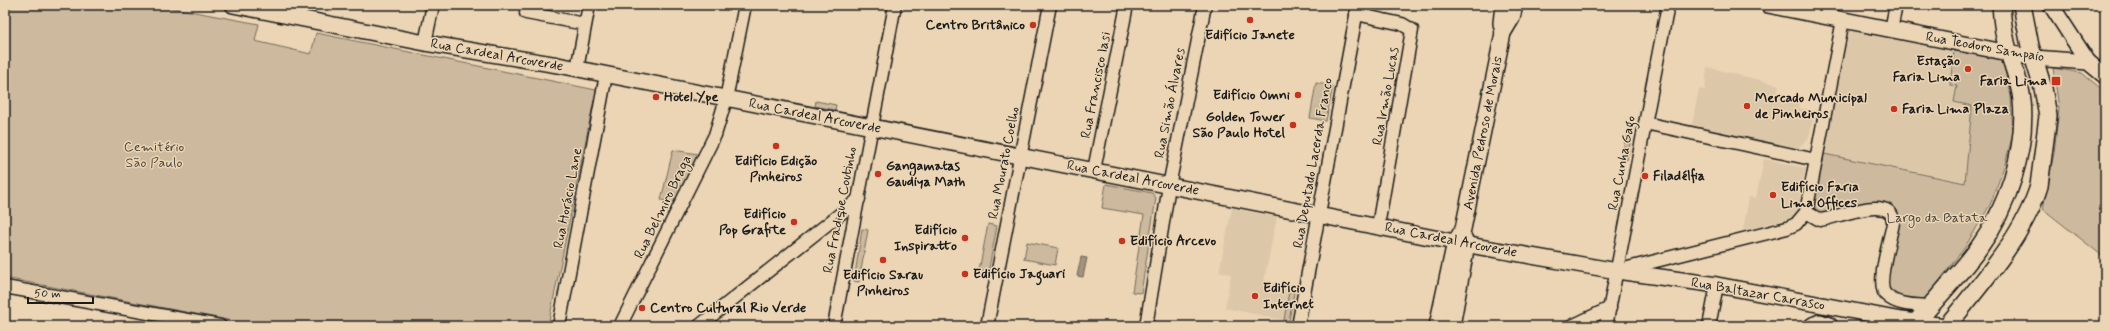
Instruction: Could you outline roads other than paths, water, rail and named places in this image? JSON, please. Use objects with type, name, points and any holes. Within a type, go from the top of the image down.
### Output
[{"type":"highway","points":[[1915,324],[1979,248],[2004,199],[2013,172],[2022,134],[2023,116],[2019,84],[2009,53],[2001,5]]},
{"type":"highway","points":[[1946,326],[1997,263],[2013,239],[2036,195],[2044,157],[2048,116],[2043,88],[2034,58],[2022,5]]},
{"type":"highway","points":[[1813,326],[1820,324],[1829,326]]},
{"type":"main road","name":"Rua Cardeal Arcoverde","points":[[232,5],[278,9],[425,43],[577,69],[1169,186],[1378,226],[1461,240],[1617,271]]},
{"type":"main road","name":"Avenida Pedroso de Morais","points":[[1503,5],[1501,22],[1503,33]]},
{"type":"main road","name":"Avenida Pedroso de Morais","points":[[1437,326],[1461,240],[1503,33],[1512,18],[1515,5]]},
{"type":"main road","name":"Rua Teodoro Sampaio","points":[[1768,5],[2034,58],[2088,62]]},
{"type":"main road","points":[[2051,5],[2088,62],[2105,76]]},
{"type":"main road","name":"Avenida Pedroso de Morais","points":[[1452,326],[1461,240]]},
{"type":"main road","name":"Rua Baltazar Carrasco","points":[[1617,271],[1717,285],[1915,324],[1946,326]]},
{"type":"main road","points":[[1808,303],[1837,326]]},
{"type":"street","points":[[425,43],[433,5]]},
{"type":"street","points":[[577,69],[589,5]]},
{"type":"street","name":"Rua Belmiro Braga","points":[[620,326],[715,136],[726,99],[745,5]]},
{"type":"street","name":"Rua Fradique Coutinho","points":[[834,326],[859,199],[894,5]]},
{"type":"street","name":"Rua Mourato Coelho","points":[[987,326],[1050,5]]},
{"type":"street","name":"Rua Francisco Iasi","points":[[1094,170],[1127,5]]},
{"type":"street","name":"Rua Simão Álvares","points":[[1146,326],[1169,186],[1205,5]]},
{"type":"street","name":"Rua Cunha Gago","points":[[1606,326],[1634,172],[1668,5]]},
{"type":"street","points":[[1891,30],[1896,5]]},
{"type":"street","name":"Rua Deputado Lacerda Franco","points":[[1298,326],[1357,10]]},
{"type":"street","name":"Rua Irmão Lucas","points":[[1357,10],[1402,24],[1412,30],[1378,226]]},
{"type":"street","points":[[526,13],[585,24]]},
{"type":"street","points":[[1843,20],[1806,212],[1820,220],[1871,208],[1883,207],[1888,210],[1894,218],[1894,223],[1882,275],[1882,287],[1885,294],[1895,301],[1911,305],[1931,306]]},
{"type":"street","name":"Rua Horácio Lane","points":[[559,326],[606,75]]},
{"type":"street","points":[[1645,123],[1816,160]]},
{"type":"street","points":[[699,326],[859,199]]},
{"type":"street","name":"Rua Cardeal Arcoverde","points":[[1617,271],[1787,228],[1796,224],[1806,212]]},
{"type":"street","points":[[1709,326],[1717,285]]},
{"type":"street","points":[[5,287],[220,326]]},
{"type":"street","points":[[1572,326],[1610,308]]},
{"type":"place","name":"Edifício Janete","points":[[1250,20]]},
{"type":"place","name":"Centro Britânico","points":[[1033,25]]},
{"type":"place","name":"Estação Faria Lima","points":[[1968,69]]},
{"type":"place","name":"Faria Lima","points":[[2056,81]]},
{"type":"place","name":"Edifício Omni","points":[[1298,95]]},
{"type":"place","name":"Hotel Ype","points":[[656,97]]},
{"type":"place","name":"Mercado Municipal de Pinheiros","points":[[1747,106]]},
{"type":"place","name":"Faria Lima Plaza","points":[[1894,109]]},
{"type":"place","name":"Golden Tower São Paulo Hotel","points":[[1293,125]]},
{"type":"place","name":"Edifício Edição Pinheiros","points":[[776,146]]},
{"type":"place","name":"Gangamatas Gaudiya Math","points":[[878,174]]},
{"type":"place","name":"Filadélfia","points":[[1645,176]]},
{"type":"place","name":"Edifício Faria Lima Offices","points":[[1773,195]]},
{"type":"place","name":"Edifício Pop Grafite","points":[[794,222]]},
{"type":"place","name":"Edifício Inspiratto","points":[[965,238]]},
{"type":"place","name":"Edifício Arcevo","points":[[1122,241]]},
{"type":"place","name":"Edifício Sarau Pinheiros","points":[[883,260]]},
{"type":"place","name":"Edifício Jaguari","points":[[965,274]]},
{"type":"place","name":"Edifício Internet","points":[[1255,296]]},
{"type":"place","name":"Centro Cultural Rio Verde","points":[[642,308]]},
{"type":"park label","name":"Cemitério São Paulo","points":[[154,156]]},
{"type":"park label","name":"Largo da Batata","points":[[1937,218]]}]
